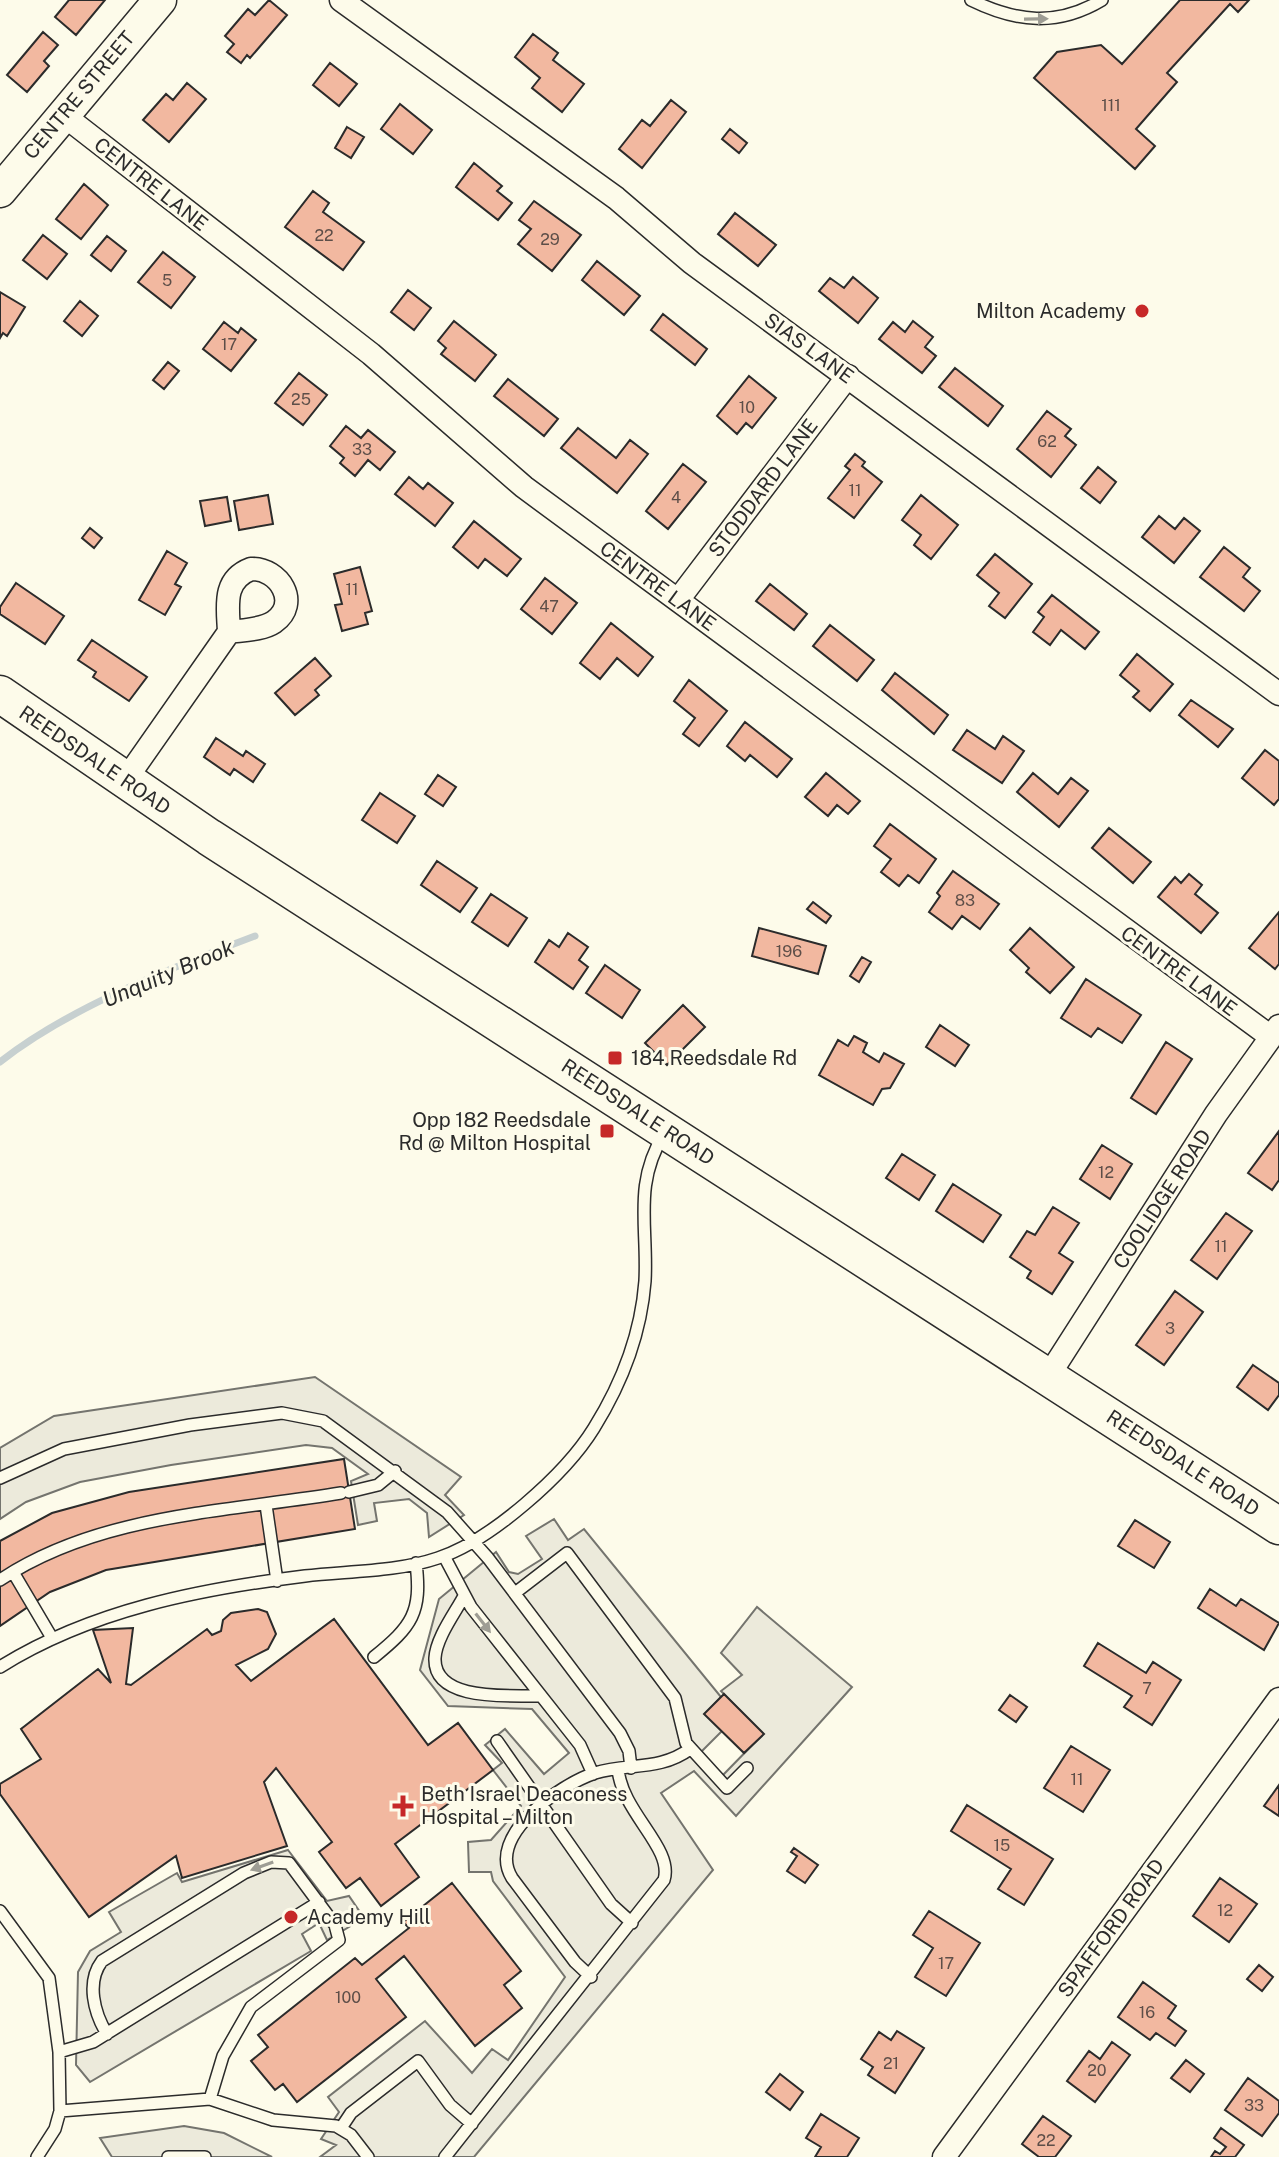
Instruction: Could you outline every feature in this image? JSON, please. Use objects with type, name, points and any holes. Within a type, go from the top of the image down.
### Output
[{"type":"main road","name":"REEDSDALE ROAD","points":[[0,694],[124,782],[1279,1526]]},
{"type":"street","name":"CENTRE STREET","points":[[0,191],[160,0]]},
{"type":"street","name":"SIAS LANE","points":[[341,0],[616,198],[692,263],[1279,694]]},
{"type":"street","name":"CENTRE LANE","points":[[62,114],[371,354],[498,467],[1275,1031]]},
{"type":"street","name":"STODDARD LANE","points":[[678,600],[848,376]]},
{"type":"street","points":[[124,782],[229,632]]},
{"type":"street","name":"COOLIDGE ROAD","points":[[1049,1375],[1216,1114],[1275,1031]]},
{"type":"street","name":"SPAFFORD ROAD","points":[[944,2157],[1279,1699]]},
{"type":"lane","points":[[971,0],[1001,14],[1032,20],[1064,17],[1102,0]]},
{"type":"lane","points":[[0,1667],[52,1638],[115,1613],[277,1581],[416,1563],[444,1556],[528,1502],[561,1472],[595,1428],[618,1384],[634,1341],[643,1296],[645,1174],[667,1130]]},
{"type":"lane","points":[[0,1478],[48,1454],[78,1445],[190,1425],[282,1413],[323,1421],[434,1499],[472,1539],[620,1733],[629,1751],[631,1768]]},
{"type":"lane","points":[[0,1580],[56,1548],[102,1532],[345,1492],[378,1485],[395,1471]]},
{"type":"lane","points":[[266,1505],[277,1581]]},
{"type":"lane","points":[[515,1593],[567,1553],[675,1698],[683,1738],[690,1749],[727,1788],[747,1768]]},
{"type":"lane","points":[[444,1556],[464,1596],[580,1745],[593,1774]]},
{"type":"lane","points":[[374,1657],[399,1636],[415,1613],[419,1598],[416,1563]]},
{"type":"lane","points":[[13,1572],[52,1638]]},
{"type":"lane","points":[[464,1596],[435,1657],[437,1669],[448,1683],[464,1693],[541,1696]]},
{"type":"lane","points":[[497,1741],[611,1904],[632,1923]]},
{"type":"lane","points":[[591,1977],[575,1962],[506,1866],[505,1853],[511,1837],[542,1805],[593,1774],[665,1763],[690,1749]]},
{"type":"lane","points":[[445,2157],[591,1977],[660,1886],[667,1867],[663,1854],[628,1806],[618,1769]]},
{"type":"lane","points":[[107,2034],[97,2015],[94,1996],[98,1967],[108,1956],[244,1873],[271,1862],[283,1861],[292,1866],[338,1930],[339,1940],[251,2007],[223,2056],[210,2099]]},
{"type":"lane","points":[[59,2052],[85,2046],[107,2034],[319,1902]]},
{"type":"lane","points":[[0,1911],[49,1978],[59,2052],[60,2111],[51,2139],[37,2157]]},
{"type":"lane","points":[[341,2128],[351,2113],[418,2061],[450,2105],[472,2124]]},
{"type":"lane","points":[[60,2111],[210,2099],[273,2120],[341,2128],[368,2157]]},
{"type":"lane","points":[[168,2157],[205,2157]]},
{"type":"shaded area","points":[[315,1377],[461,1477],[445,1495],[464,1515],[429,1537],[427,1513],[409,1499],[374,1503],[377,1521],[358,1525],[351,1481],[368,1474],[332,1448],[306,1445],[80,1482],[26,1502],[0,1519],[0,1448],[54,1416]]},
{"type":"shaded area","points":[[554,1519],[568,1540],[584,1529],[721,1697],[705,1714],[722,1731],[700,1753],[723,1775],[763,1734],[721,1691],[742,1675],[721,1653],[757,1607],[852,1687],[736,1816],[694,1771],[661,1793],[713,1870],[474,2157],[320,2157],[336,2145],[321,2139],[339,2112],[328,2097],[425,2021],[472,2073],[492,2049],[508,2060],[565,1977],[493,1881],[491,1872],[469,1872],[468,1842],[491,1840],[521,1806],[493,1770],[502,1763],[485,1745],[505,1729],[544,1774],[569,1753],[532,1709],[448,1706],[420,1670],[439,1599],[496,1552],[509,1572],[518,1574],[542,1559],[526,1536]]},
{"type":"shaded area","points":[[288,1850],[327,1901],[349,1896],[364,1918],[327,1940],[319,1923],[302,1934],[311,1951],[90,2082],[76,2065],[78,1972],[90,1951],[121,1932],[109,1912],[177,1873],[182,1882]]},
{"type":"shaded area","points":[[184,2126],[224,2133],[272,2157],[112,2157],[100,2138]]},
{"type":"building","points":[[69,0],[105,0],[76,35],[55,17]]},
{"type":"building","points":[[269,0],[287,15],[250,58],[247,55],[241,63],[227,52],[234,44],[225,36],[248,9],[255,15]]},
{"type":"building","points":[[1180,0],[1249,0],[1238,12],[1230,4],[1167,73],[1177,82],[1136,129],[1155,146],[1135,169],[1034,78],[1057,52],[1101,45],[1122,64]]},
{"type":"building","points":[[43,32],[58,45],[44,61],[49,66],[27,92],[7,75]]},
{"type":"building","points":[[533,34],[558,53],[553,60],[584,84],[562,112],[532,88],[540,78],[515,57]]},
{"type":"building","points":[[330,63],[357,84],[339,106],[313,85]]},
{"type":"building","points":[[187,83],[206,99],[169,142],[143,120],[166,94],[173,100]]},
{"type":"building","points":[[671,100],[686,112],[642,168],[619,149],[642,120],[650,126]]},
{"type":"building","points":[[400,104],[432,130],[413,154],[381,129]]},
{"type":"building","points":[[347,127],[364,137],[351,158],[335,148]]},
{"type":"building","points":[[730,129],[747,143],[739,153],[722,139]]},
{"type":"building","points":[[474,163],[502,186],[497,191],[512,203],[498,220],[456,187]]},
{"type":"building","points":[[84,184],[108,205],[81,239],[56,219]]},
{"type":"building","points":[[313,191],[329,203],[323,212],[364,242],[343,270],[285,227]]},
{"type":"building","points":[[534,201],[581,235],[552,271],[518,244],[531,229],[519,220]]},
{"type":"building","points":[[735,213],[776,245],[758,266],[718,234]]},
{"type":"building","points":[[43,235],[67,254],[47,279],[23,260]]},
{"type":"building","points":[[107,236],[126,251],[111,271],[91,255]]},
{"type":"building","points":[[163,252],[195,277],[171,308],[138,282]]},
{"type":"building","points":[[597,261],[640,296],[624,315],[582,280]]},
{"type":"building","points":[[853,277],[878,298],[858,323],[819,291],[830,278],[844,288]]},
{"type":"building","points":[[408,290],[431,308],[414,330],[391,312]]},
{"type":"building","points":[[0,292],[25,307],[7,336],[3,333],[0,338]]},
{"type":"building","points":[[80,301],[98,316],[82,336],[64,321]]},
{"type":"building","points":[[663,314],[707,349],[695,365],[651,330]]},
{"type":"building","points":[[454,321],[496,355],[475,381],[441,354],[446,348],[438,341]]},
{"type":"building","points":[[913,321],[933,337],[925,347],[936,356],[922,373],[879,339],[893,322],[905,332]]},
{"type":"building","points":[[224,322],[238,333],[241,328],[256,340],[231,371],[203,349]]},
{"type":"building","points":[[168,362],[179,371],[164,389],[153,380]]},
{"type":"building","points":[[955,368],[1003,406],[988,426],[939,387]]},
{"type":"building","points":[[299,373],[327,395],[303,425],[275,403]]},
{"type":"building","points":[[749,376],[776,398],[752,428],[746,423],[737,434],[717,416]]},
{"type":"building","points":[[508,379],[558,419],[544,436],[494,396]]},
{"type":"building","points":[[1047,411],[1071,429],[1065,436],[1076,445],[1051,477],[1017,449]]},
{"type":"building","points":[[346,426],[361,438],[368,430],[395,452],[380,470],[368,460],[355,476],[340,463],[344,458],[330,446]]},
{"type":"building","points":[[578,428],[616,458],[630,440],[648,454],[617,493],[561,448]]},
{"type":"building","points":[[855,454],[865,462],[862,466],[882,482],[854,518],[828,498],[850,470],[845,466]]},
{"type":"building","points":[[683,464],[706,482],[668,529],[646,511]]},
{"type":"building","points":[[1098,467],[1116,482],[1100,503],[1081,488]]},
{"type":"building","points":[[409,477],[423,489],[428,483],[453,503],[435,526],[395,494]]},
{"type":"building","points":[[268,495],[273,524],[239,530],[234,501]]},
{"type":"building","points":[[921,495],[958,525],[931,559],[914,545],[921,535],[902,520]]},
{"type":"building","points":[[227,497],[231,521],[205,526],[200,501]]},
{"type":"building","points":[[1159,516],[1175,529],[1184,518],[1200,531],[1174,563],[1142,537]]},
{"type":"building","points":[[474,521],[521,559],[507,576],[485,559],[478,568],[453,547]]},
{"type":"building","points":[[90,528],[102,538],[94,548],[82,538]]},
{"type":"building","points":[[1224,547],[1250,568],[1243,577],[1260,591],[1244,611],[1200,577]]},
{"type":"building","points":[[167,551],[187,563],[175,584],[181,587],[165,615],[139,600]]},
{"type":"building","points":[[995,554],[1032,584],[1005,618],[989,606],[999,593],[977,575]]},
{"type":"building","points":[[360,567],[372,611],[365,613],[368,624],[342,631],[335,605],[342,604],[334,574]]},
{"type":"building","points":[[545,578],[577,603],[552,634],[521,609]]},
{"type":"building","points":[[16,583],[64,616],[45,644],[0,614],[0,607]]},
{"type":"building","points":[[770,584],[807,614],[794,630],[756,601]]},
{"type":"building","points":[[1052,595],[1099,632],[1085,649],[1061,630],[1050,645],[1033,632],[1044,617],[1038,612]]},
{"type":"building","points":[[611,623],[653,657],[638,676],[617,658],[600,679],[580,663]]},
{"type":"building","points":[[830,625],[874,660],[857,681],[813,646]]},
{"type":"building","points":[[92,640],[147,677],[129,701],[93,677],[96,672],[78,660]]},
{"type":"building","points":[[1137,654],[1173,684],[1150,711],[1133,697],[1139,691],[1120,675]]},
{"type":"building","points":[[315,658],[331,676],[315,690],[319,695],[295,715],[275,693]]},
{"type":"building","points":[[895,673],[948,715],[934,734],[882,690]]},
{"type":"building","points":[[689,680],[727,711],[699,746],[683,734],[695,718],[674,701]]},
{"type":"building","points":[[1191,700],[1233,729],[1218,747],[1179,715]]},
{"type":"building","points":[[745,722],[792,759],[777,777],[750,755],[745,761],[727,746]]},
{"type":"building","points":[[967,730],[995,749],[1003,736],[1024,751],[1002,783],[953,750]]},
{"type":"building","points":[[216,738],[243,756],[246,751],[265,764],[253,782],[234,769],[230,775],[204,757]]},
{"type":"building","points":[[1265,750],[1279,761],[1279,799],[1274,805],[1242,778]]},
{"type":"building","points":[[826,773],[860,801],[848,814],[837,805],[828,816],[805,797]]},
{"type":"building","points":[[1033,773],[1058,794],[1071,778],[1088,791],[1059,827],[1017,792]]},
{"type":"building","points":[[438,775],[456,787],[443,806],[425,794]]},
{"type":"building","points":[[380,793],[415,816],[397,843],[362,820]]},
{"type":"building","points":[[890,824],[936,859],[919,883],[908,875],[899,886],[881,872],[891,859],[874,846]]},
{"type":"building","points":[[1109,828],[1151,862],[1133,883],[1092,848]]},
{"type":"building","points":[[437,861],[477,888],[460,912],[421,885]]},
{"type":"building","points":[[953,871],[999,904],[980,929],[962,916],[952,929],[929,912],[940,896],[937,893]]},
{"type":"building","points":[[1189,874],[1202,885],[1195,894],[1218,913],[1201,933],[1158,897],[1175,877],[1181,883]]},
{"type":"building","points":[[491,894],[527,918],[508,946],[472,922]]},
{"type":"building","points":[[813,902],[831,916],[826,923],[807,909]]},
{"type":"building","points":[[1279,912],[1279,964],[1275,969],[1249,948]]},
{"type":"building","points":[[759,928],[826,946],[818,974],[752,956]]},
{"type":"building","points":[[1030,928],[1074,967],[1050,993],[1026,972],[1029,968],[1010,950]]},
{"type":"building","points":[[568,933],[588,947],[579,960],[588,967],[573,989],[535,962],[549,940],[559,947]]},
{"type":"building","points":[[862,957],[871,962],[859,982],[850,976]]},
{"type":"building","points":[[605,965],[640,990],[622,1018],[586,993]]},
{"type":"building","points":[[1086,979],[1141,1015],[1122,1043],[1098,1028],[1091,1037],[1061,1018]]},
{"type":"building","points":[[683,1005],[705,1027],[667,1065],[645,1043]]},
{"type":"building","points":[[940,1025],[969,1045],[955,1066],[926,1047]]},
{"type":"building","points":[[854,1036],[867,1043],[863,1052],[879,1062],[884,1053],[904,1064],[890,1088],[882,1089],[873,1105],[819,1075],[838,1040],[848,1046]]},
{"type":"building","points":[[1166,1042],[1192,1059],[1156,1114],[1131,1098]]},
{"type":"building","points":[[1279,1131],[1279,1180],[1272,1190],[1248,1173]]},
{"type":"building","points":[[1102,1145],[1132,1164],[1110,1199],[1080,1179]]},
{"type":"building","points":[[902,1154],[935,1175],[919,1200],[886,1178]]},
{"type":"building","points":[[953,1184],[1001,1215],[983,1242],[936,1211]]},
{"type":"building","points":[[1053,1207],[1079,1223],[1059,1253],[1073,1262],[1052,1294],[1027,1278],[1031,1271],[1010,1257],[1027,1231],[1035,1235]]},
{"type":"building","points":[[1226,1213],[1252,1231],[1217,1279],[1191,1260]]},
{"type":"building","points":[[1175,1291],[1203,1312],[1164,1365],[1136,1345]]},
{"type":"building","points":[[1253,1365],[1279,1383],[1279,1395],[1268,1410],[1237,1387]]},
{"type":"building","points":[[344,1459],[355,1529],[106,1570],[50,1592],[0,1626],[0,1541],[52,1513],[129,1492]]},
{"type":"building","points":[[1135,1520],[1170,1542],[1154,1568],[1118,1546]]},
{"type":"building","points":[[1210,1589],[1236,1606],[1241,1599],[1279,1623],[1264,1650],[1198,1608]]},
{"type":"building","points":[[258,1609],[267,1612],[276,1634],[268,1649],[236,1665],[251,1681],[334,1619],[428,1745],[458,1723],[493,1770],[395,1844],[419,1877],[381,1906],[360,1878],[346,1888],[319,1852],[332,1842],[276,1768],[264,1782],[287,1846],[182,1878],[176,1856],[89,1917],[0,1794],[0,1784],[41,1759],[21,1729],[98,1669],[111,1683],[93,1630],[133,1628],[126,1684],[131,1685],[207,1629],[212,1635],[221,1631],[223,1620],[231,1613]]},
{"type":"building","points":[[1098,1643],[1146,1673],[1153,1662],[1181,1680],[1152,1725],[1124,1707],[1132,1696],[1084,1666]]},
{"type":"building","points":[[724,1694],[764,1734],[744,1753],[704,1714]]},
{"type":"building","points":[[1010,1695],[1027,1707],[1016,1722],[999,1710]]},
{"type":"building","points":[[1071,1746],[1110,1770],[1083,1812],[1044,1788]]},
{"type":"building","points":[[1279,1785],[1279,1816],[1264,1806]]},
{"type":"building","points":[[967,1805],[1053,1859],[1024,1905],[998,1889],[1011,1869],[951,1831]]},
{"type":"building","points":[[794,1848],[818,1865],[805,1883],[787,1871],[797,1856],[791,1852]]},
{"type":"building","points":[[1220,1878],[1257,1904],[1229,1942],[1193,1916]]},
{"type":"building","points":[[452,1883],[521,1971],[504,1985],[522,2008],[475,2046],[404,1956],[376,1979],[406,2017],[297,2102],[283,2084],[275,2090],[251,2061],[268,2047],[258,2035],[355,1958],[362,1965],[409,1928],[403,1922]]},
{"type":"building","points":[[929,1911],[980,1943],[946,1996],[915,1977],[933,1948],[913,1935]]},
{"type":"building","points":[[1259,1965],[1273,1977],[1262,1991],[1247,1979]]},
{"type":"building","points":[[1143,1982],[1176,2006],[1168,2018],[1186,2031],[1175,2046],[1156,2033],[1150,2040],[1118,2017]]},
{"type":"building","points":[[897,2031],[924,2048],[895,2093],[868,2075],[873,2067],[861,2059],[879,2032],[891,2040]]},
{"type":"building","points":[[1112,2042],[1130,2055],[1095,2102],[1067,2081],[1089,2051],[1100,2059]]},
{"type":"building","points":[[1186,2060],[1204,2074],[1190,2092],[1171,2078]]},
{"type":"building","points":[[780,2074],[803,2092],[790,2110],[766,2092]]},
{"type":"building","points":[[1248,2078],[1279,2101],[1279,2113],[1262,2136],[1225,2110]]},
{"type":"building","points":[[821,2114],[859,2138],[847,2157],[815,2157],[821,2147],[806,2138]]},
{"type":"building","points":[[1043,2116],[1071,2136],[1055,2157],[1039,2157],[1022,2144]]},
{"type":"building","points":[[1221,2128],[1244,2145],[1235,2157],[1211,2157],[1215,2151],[1220,2154],[1226,2147],[1214,2138]]},
{"type":"waterway","name":"Unquity Brook","points":[[0,1062],[57,1024],[122,990],[255,936]]},
{"type":"place","name":"Milton Academy","points":[[1142,311]]},
{"type":"place","name":"184 Reedsdale Rd","points":[[615,1058]]},
{"type":"place","name":"Opp 182 Reedsdale Rd @ Milton Hospital","points":[[607,1131]]},
{"type":"place","name":"Beth Israel Deaconess Hospital – Milton","points":[[403,1806]]},
{"type":"place","name":"Academy Hill","points":[[291,1917]]}]
